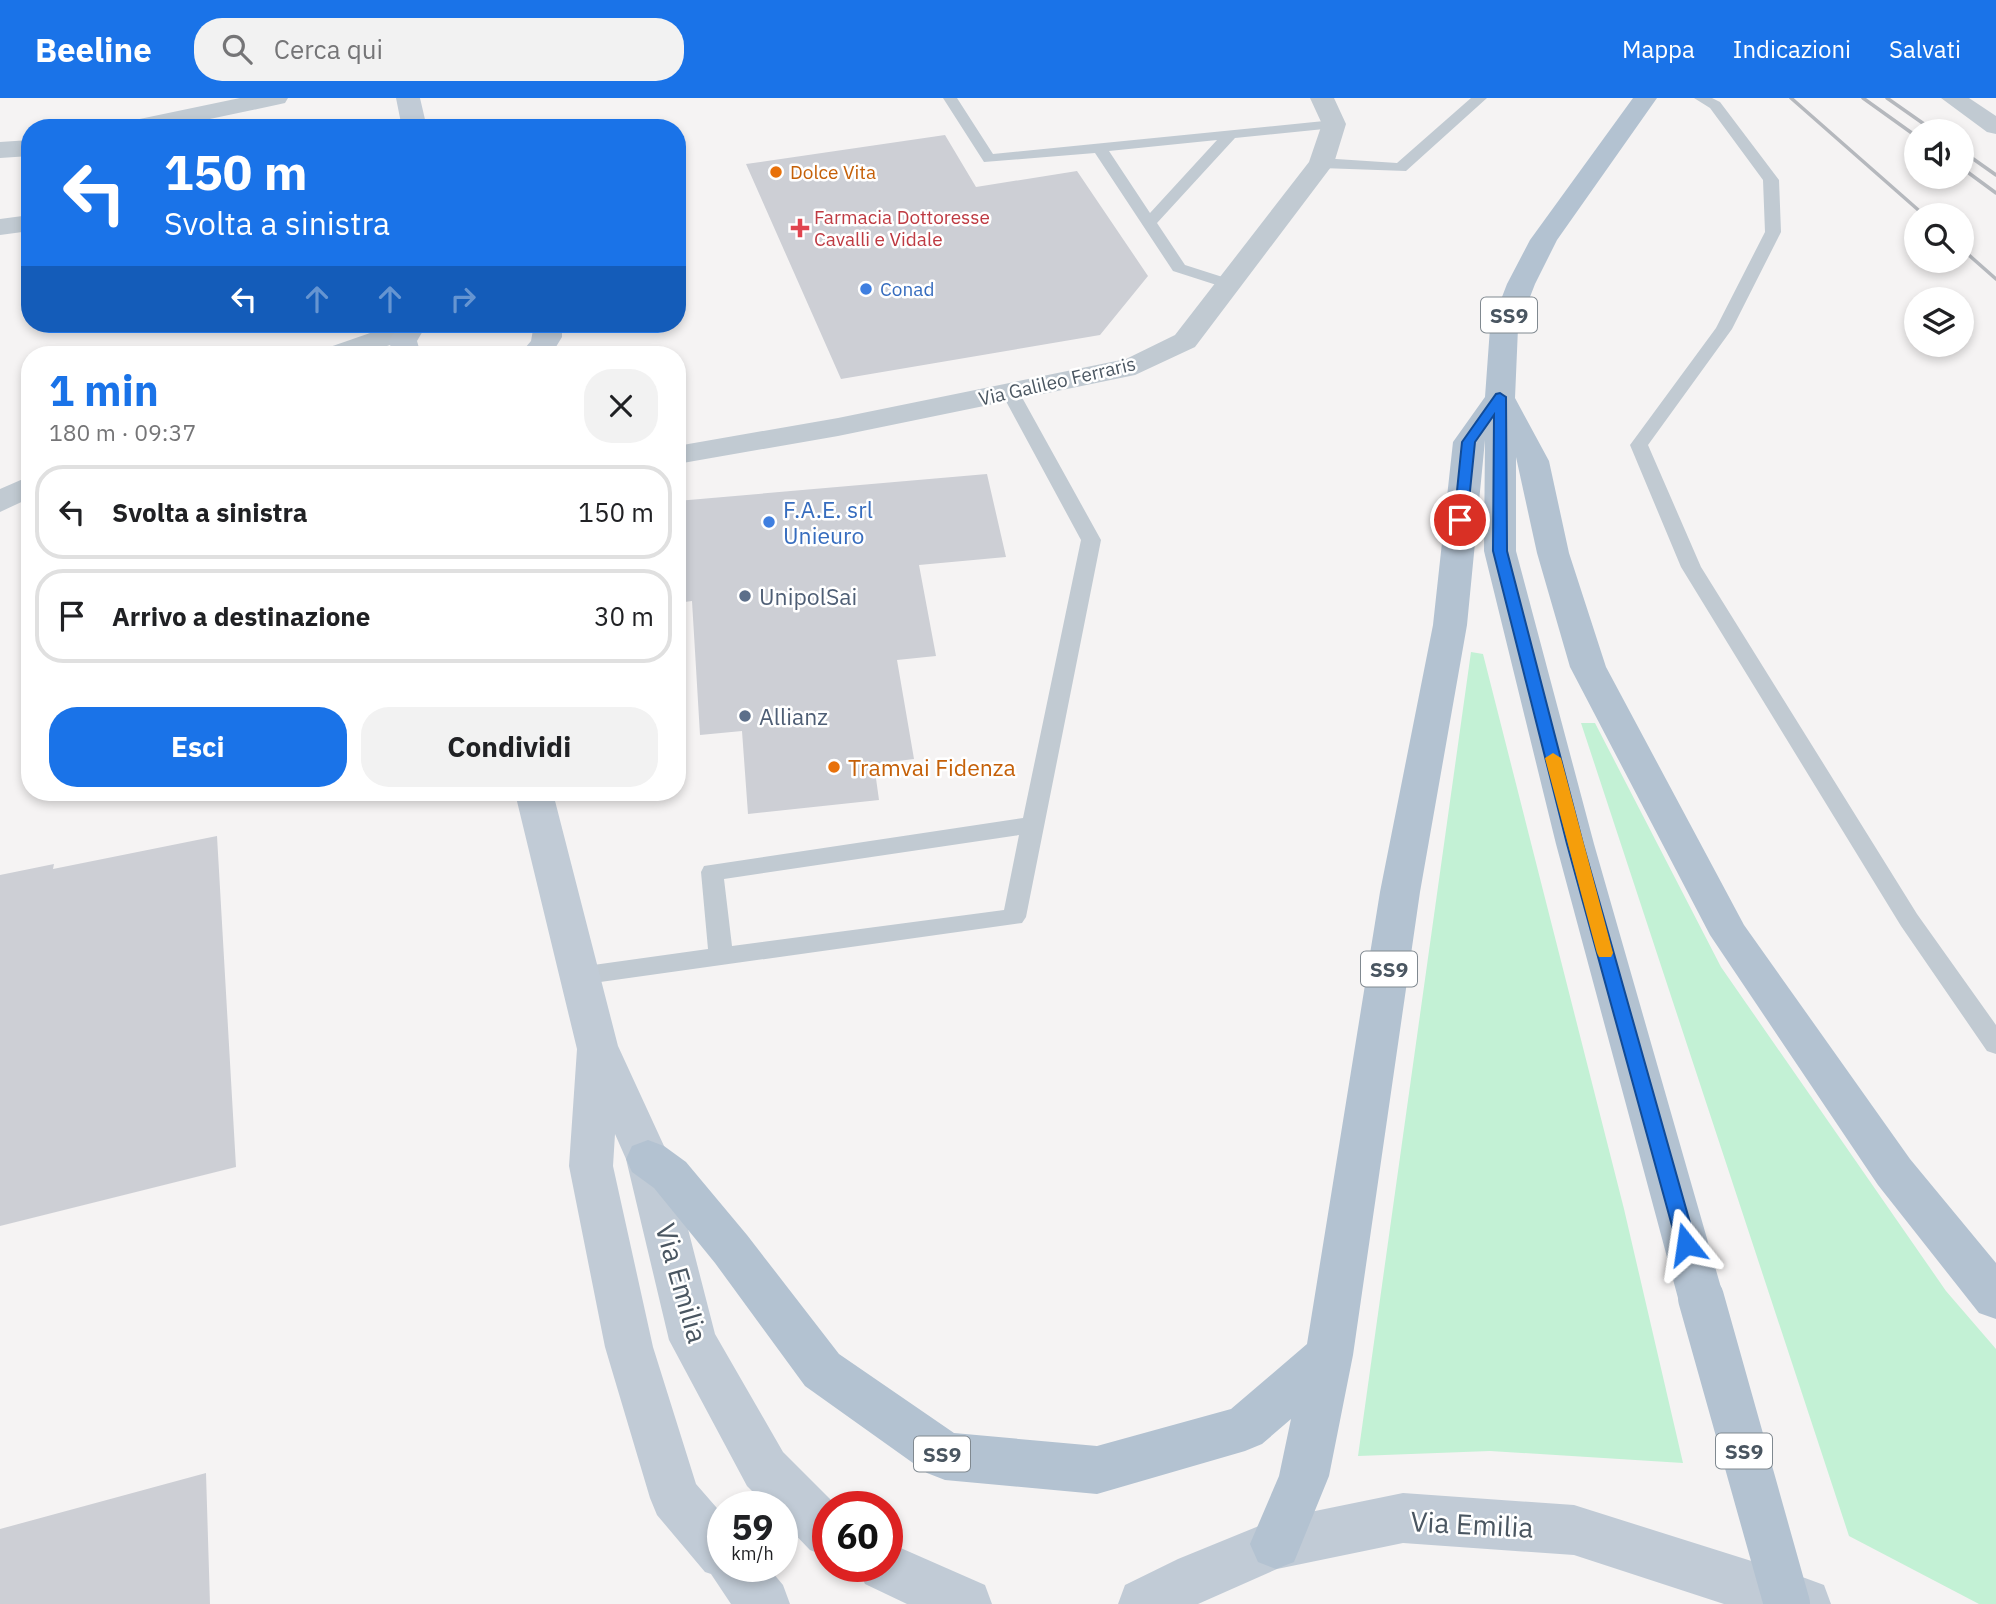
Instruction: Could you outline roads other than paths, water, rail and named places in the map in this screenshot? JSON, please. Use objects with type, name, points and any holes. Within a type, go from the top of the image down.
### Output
[{"type":"main road","points":[[408,98],[413,119]]},
{"type":"main road","name":"SS9","points":[[1646,98],[1607,148],[1544,240],[1521,284],[1504,328],[1500,397],[1500,551],[1575,844],[1787,1604]]},
{"type":"main road","points":[[1500,397],[1533,461],[1553,553],[1588,667],[1730,935],[1894,1172],[1996,1298]]},
{"type":"main road","name":"SS9","points":[[1276,1544],[1304,1476],[1329,1355],[1400,892],[1450,625],[1468,442],[1500,397]]},
{"type":"main road","name":"Via Emilia","points":[[536,801],[597,1046],[648,1159],[693,1339],[765,1469],[812,1516]]},
{"type":"main road","name":"Via Emilia","points":[[597,1046],[591,1166],[629,1347],[676,1498],[707,1536]]},
{"type":"main road","name":"SS9","points":[[648,1159],[670,1175],[731,1249],[822,1370],[945,1456],[1097,1470],[1245,1427],[1329,1355]]},
{"type":"main road","name":"Via Emilia","points":[[1143,1604],[1196,1577],[1276,1544],[1403,1518],[1574,1530],[1805,1604]]},
{"type":"main road","points":[[903,1575],[966,1604]]},
{"type":"main road","points":[[746,1582],[764,1604]]},
{"type":"street","points":[[174,119],[276,98]]},
{"type":"street","points":[[1953,98],[1996,127]]},
{"type":"street","name":"Via Galileo Ferraris","points":[[686,453],[838,427],[1135,366],[1185,341],[1321,163],[1328,111]]},
{"type":"street","points":[[0,150],[21,149]]},
{"type":"street","points":[[0,227],[21,224]]},
{"type":"street","points":[[370,346],[410,336]]},
{"type":"street","points":[[0,502],[21,490]]},
{"type":"lane","points":[[950,98],[989,159],[1231,134],[1328,111]]},
{"type":"lane","points":[[1321,163],[1401,168],[1480,98]]},
{"type":"lane","points":[[1701,98],[1715,105],[1770,180],[1773,232],[1724,329],[1639,446],[1691,567],[1909,920],[1996,1044]]},
{"type":"lane","points":[[1149,223],[1231,134]]},
{"type":"lane","points":[[1099,148],[1179,268],[1229,284]]},
{"type":"lane","points":[[579,976],[1014,917],[1091,540],[1010,392]]},
{"type":"lane","points":[[721,956],[712,872],[1033,825]]},
{"type":"railway","points":[[1791,98],[1910,203]]},
{"type":"railway","points":[[1863,98],[1904,127]]},
{"type":"railway","points":[[1887,98],[1917,119]]},
{"type":"railway","points":[[1974,159],[1996,175]]},
{"type":"railway","points":[[1974,177],[1996,193]]},
{"type":"railway","points":[[1974,260],[1996,279]]},
{"type":"place","name":"Dolce Vita","points":[[776,172]]},
{"type":"place","name":"Farmacia Dottoresse Cavalli e Vidale","points":[[800,228]]},
{"type":"place","name":"Conad","points":[[866,289]]},
{"type":"place","name":"F.A.E. srl Unieuro","points":[[769,522]]},
{"type":"place","name":"UnipolSai","points":[[745,596]]},
{"type":"place","name":"Allianz","points":[[745,716]]},
{"type":"place","name":"Tramvai Fidenza","points":[[834,767]]}]
